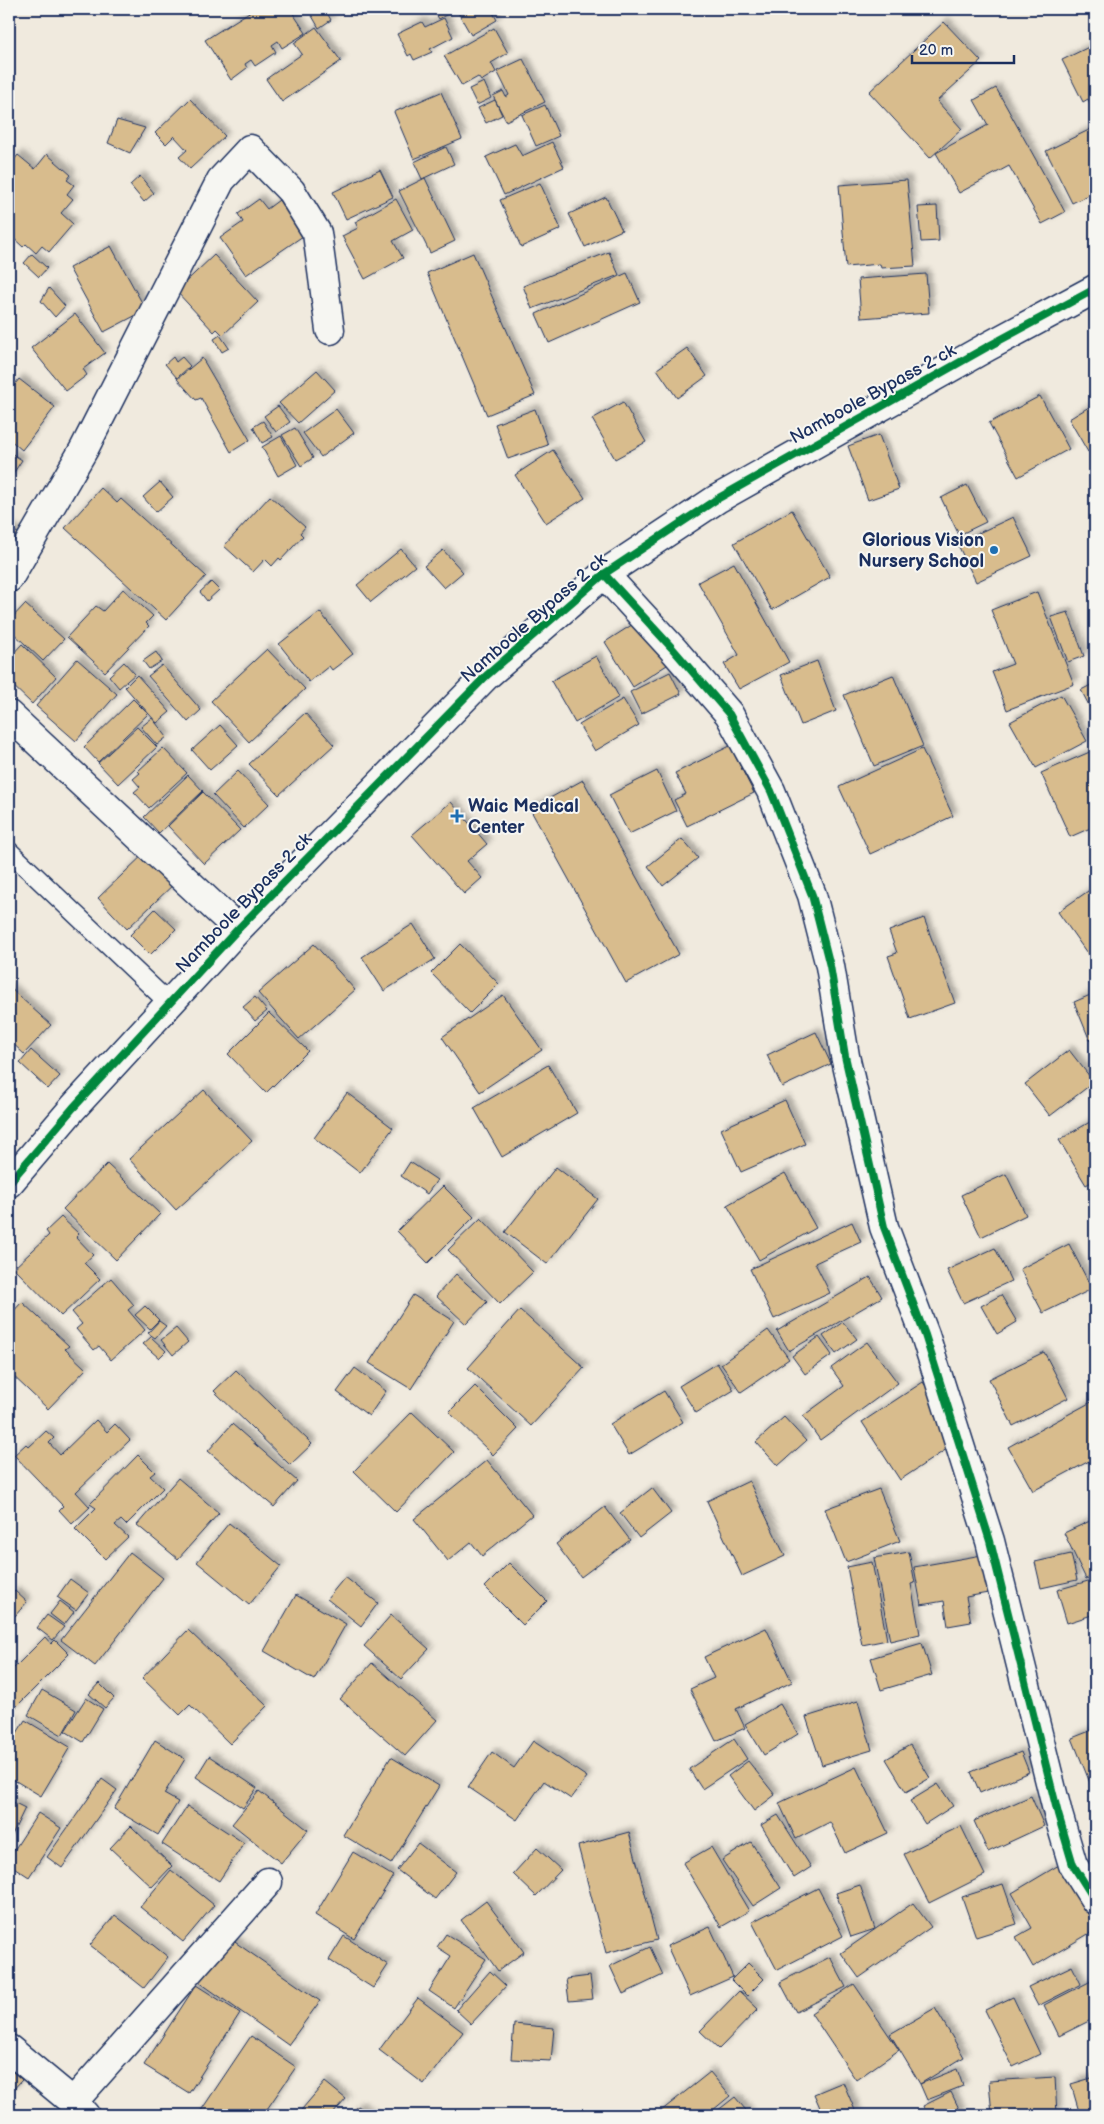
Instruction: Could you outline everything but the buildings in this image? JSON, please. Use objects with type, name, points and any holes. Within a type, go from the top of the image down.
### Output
[{"type":"street","points":[[9,578],[84,449],[222,180],[250,149],[291,191],[317,233],[330,330]]},
{"type":"street","name":"Namboole Bypass 2 ck","points":[[9,1183],[73,1108],[238,929],[486,676],[604,574],[717,499],[987,347],[1095,289]]},
{"type":"street","points":[[604,574],[729,714],[771,791],[812,895],[830,966],[845,1056],[884,1227],[925,1335],[990,1541],[1058,1814],[1073,1865],[1095,1900]]},
{"type":"street","points":[[9,715],[238,929]]},
{"type":"street","points":[[9,2049],[80,2109],[268,1882]]},
{"type":"lane","points":[[9,851],[170,1004]]},
{"type":"cycle path","points":[[9,1183],[73,1108],[238,929],[486,676],[604,574],[717,499],[987,347],[1095,289]]},
{"type":"cycle path","points":[[604,574],[729,714],[771,791],[812,895],[830,966],[845,1056],[884,1227],[925,1335],[990,1541],[1058,1814],[1073,1865],[1095,1900]]},
{"type":"place","name":"Glorious Vision Nursery School","points":[[994,550]]},
{"type":"place","name":"Waic Medical Center","points":[[457,816]]}]
